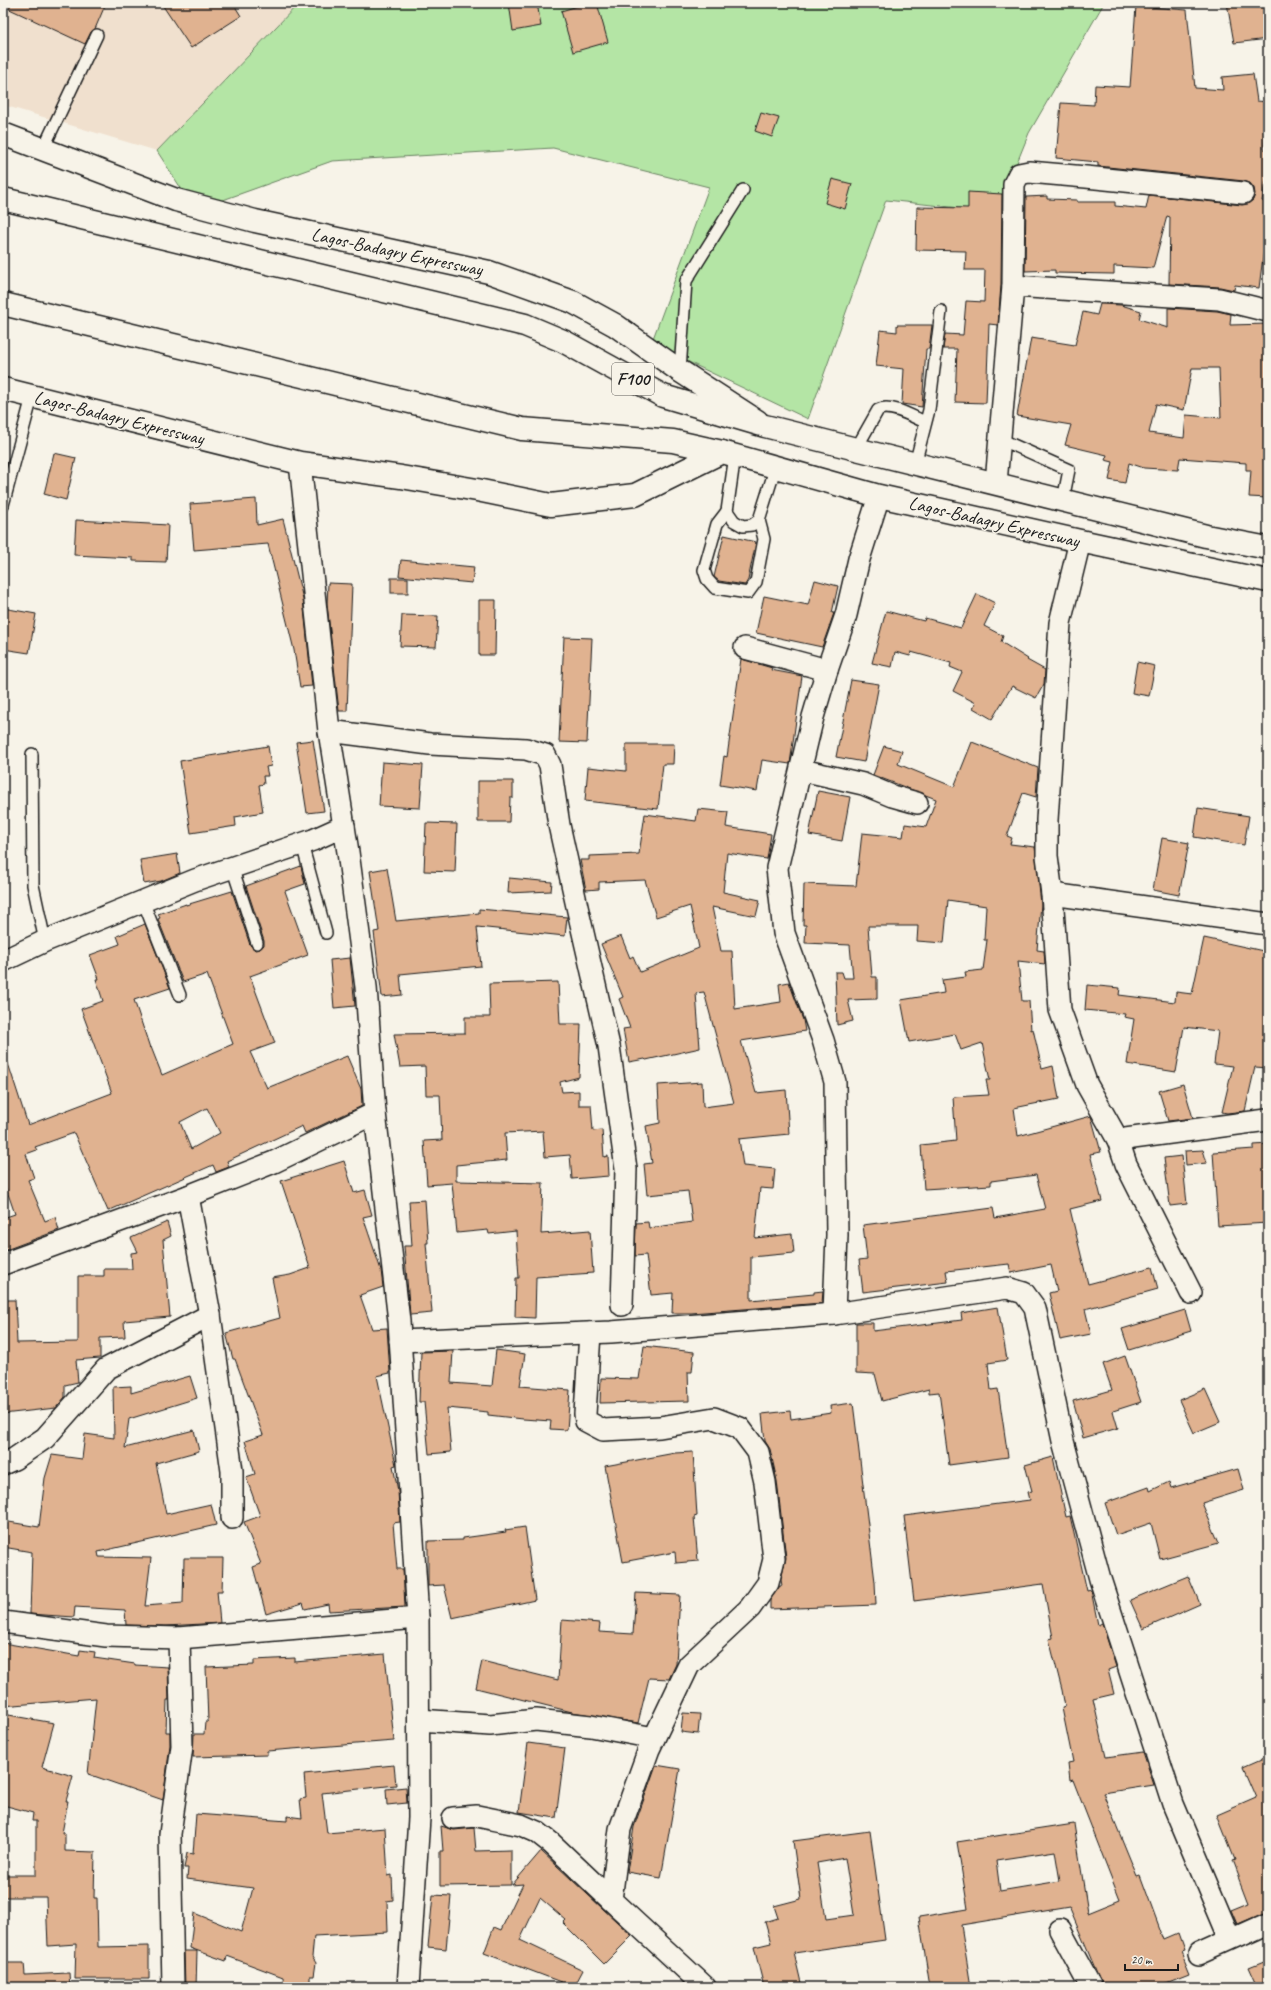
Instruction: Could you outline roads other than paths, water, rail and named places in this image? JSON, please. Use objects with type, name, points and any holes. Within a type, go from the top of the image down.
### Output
[{"type":"main road","name":"Lagos-Badagry Expressway","points":[[3,134],[184,202],[255,221],[489,272],[573,302],[615,326],[764,426]]},
{"type":"main road","name":"Lagos-Badagry Expressway","points":[[3,199],[525,325],[563,341],[663,396],[764,426],[1206,536],[1268,548]]},
{"type":"main road","name":"Lagos-Badagry Expressway","points":[[3,304],[522,429],[673,441],[776,466],[879,496],[1268,581]]},
{"type":"main road","name":"Lagos-Badagry Expressway","points":[[3,389],[300,463],[401,477],[551,505],[635,495],[728,454]]},
{"type":"street","points":[[996,483],[1013,286],[1014,184],[1019,174],[1028,172],[1086,176],[1242,193]]},
{"type":"street","points":[[1013,286],[1219,299],[1268,310]]},
{"type":"street","points":[[300,463],[329,731],[344,826],[366,987],[375,1113],[400,1341],[418,1618],[419,1818],[408,1987]]},
{"type":"street","points":[[834,1314],[837,1235],[835,1082],[823,1040],[784,933],[777,868],[802,770],[813,717],[846,615],[859,559],[879,496]]},
{"type":"street","points":[[1080,541],[1060,623],[1047,820],[1046,856],[1052,894],[1060,1010],[1087,1085],[1118,1140],[1126,1164],[1191,1293]]},
{"type":"street","points":[[746,648],[828,670]]},
{"type":"street","points":[[329,731],[430,744],[526,749],[545,755],[550,765],[559,825],[609,1046],[626,1169],[622,1305]]},
{"type":"street","points":[[802,770],[863,784],[892,796],[917,803]]},
{"type":"street","points":[[3,961],[46,941],[195,880],[232,866],[302,844],[344,826]]},
{"type":"street","points":[[1052,894],[1268,924]]},
{"type":"street","points":[[3,1264],[188,1196],[274,1162],[375,1113]]},
{"type":"street","points":[[1118,1140],[1268,1120]]},
{"type":"street","points":[[188,1196],[210,1315],[232,1470],[232,1518]]},
{"type":"street","points":[[400,1341],[590,1333],[834,1314],[1007,1288],[1024,1293],[1035,1308],[1063,1441],[1100,1579],[1173,1804],[1230,1939]]},
{"type":"street","points":[[3,1464],[14,1459],[45,1438],[106,1369],[210,1315]]},
{"type":"street","points":[[590,1333],[585,1414],[586,1421],[603,1430],[660,1427],[714,1418],[740,1428],[758,1452],[765,1482],[774,1559],[768,1583],[750,1608],[689,1665],[654,1738],[620,1829],[611,1900]]},
{"type":"street","points":[[3,1622],[106,1636],[179,1638],[418,1618]]},
{"type":"street","points":[[173,1987],[170,1834],[182,1746],[179,1638]]},
{"type":"street","points":[[419,1720],[490,1725],[536,1720],[592,1726],[654,1738]]},
{"type":"street","points":[[453,1818],[477,1816],[521,1825],[537,1832],[551,1843],[705,1987]]},
{"type":"street","points":[[1198,1954],[1268,1923]]},
{"type":"street","points":[[1060,1930],[1091,1987]]},
{"type":"lane","points":[[43,149],[97,35]]},
{"type":"lane","points":[[680,371],[686,281],[743,190]]},
{"type":"lane","points":[[916,464],[925,422],[941,311]]},
{"type":"lane","points":[[3,505],[32,396]]},
{"type":"lane","points":[[856,449],[878,410],[882,408],[891,409],[925,422]]},
{"type":"lane","points":[[1000,439],[1066,467],[1069,470],[1063,500]]},
{"type":"lane","points":[[728,454],[727,511],[734,521],[743,526],[752,525],[759,520]]},
{"type":"lane","points":[[727,511],[717,524],[704,570],[707,579],[715,588],[748,593],[756,582],[764,539],[759,520],[776,466]]},
{"type":"lane","points":[[32,754],[33,885],[46,941]]},
{"type":"lane","points":[[302,844],[326,932]]},
{"type":"lane","points":[[232,866],[257,943]]},
{"type":"lane","points":[[143,901],[180,995]]}]
